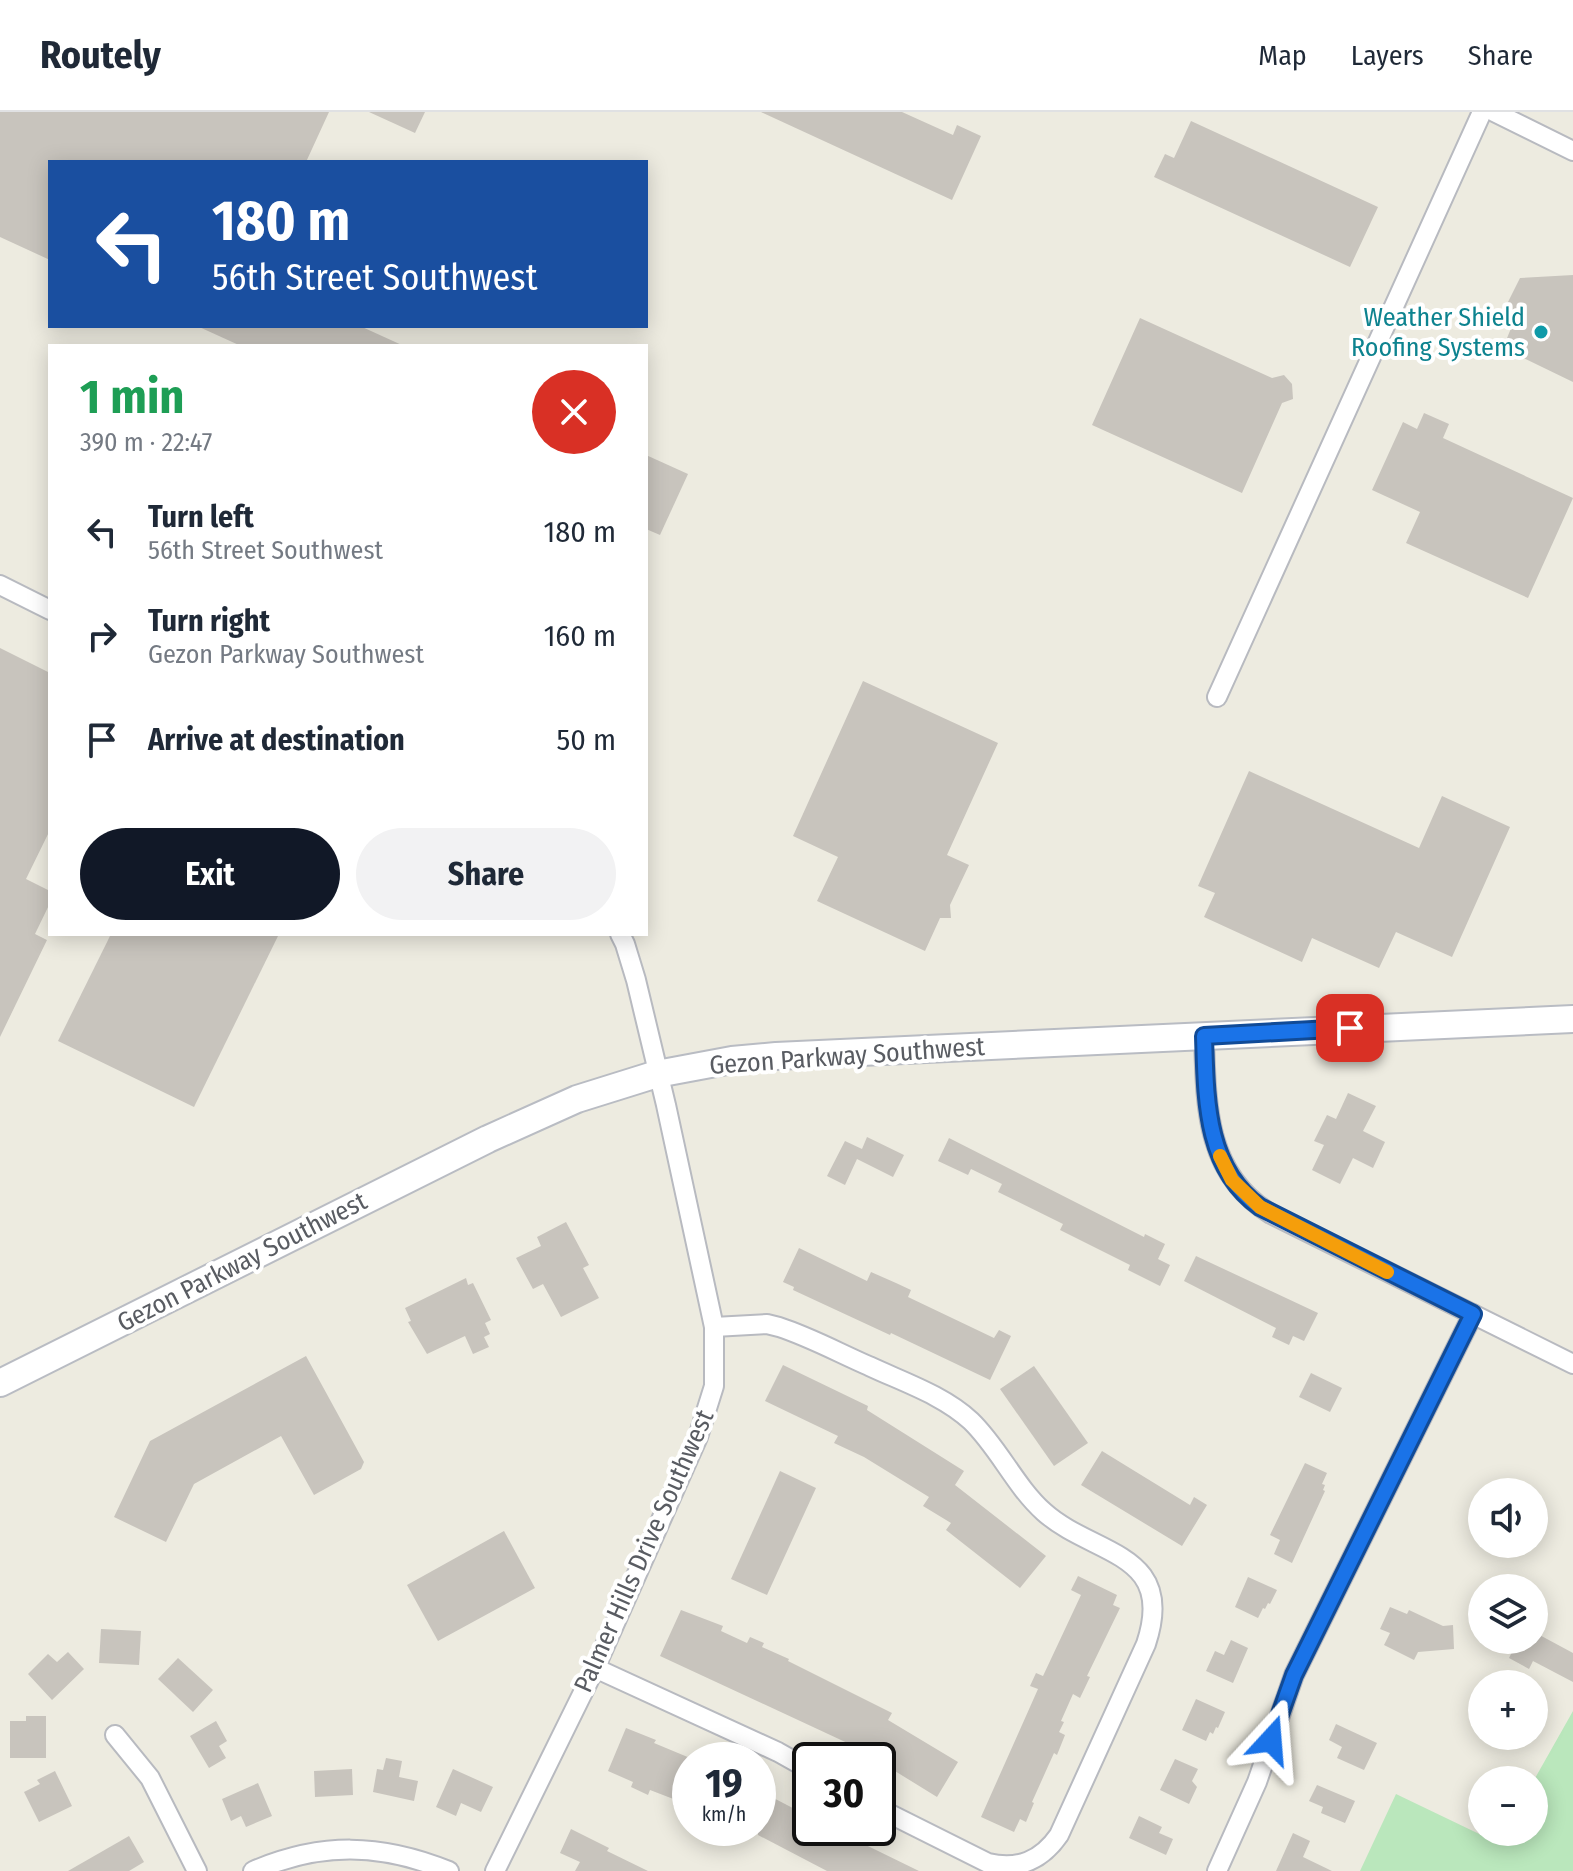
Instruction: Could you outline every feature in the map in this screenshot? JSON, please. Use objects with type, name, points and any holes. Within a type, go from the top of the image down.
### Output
[{"type":"main road","name":"Gezon Parkway Southwest","points":[[0,1383],[488,1139],[577,1099],[657,1074],[732,1060],[776,1056],[1573,1019]]},
{"type":"street","points":[[1217,697],[1482,112]]},
{"type":"street","points":[[1494,112],[1573,151]]},
{"type":"street","points":[[0,585],[48,609]]},
{"type":"street","name":"Palmer Hills Drive Southwest","points":[[495,1871],[595,1668],[698,1437],[714,1386],[714,1327],[666,1105],[636,980],[621,936]]},
{"type":"street","points":[[1204,1036],[1206,1093],[1214,1141],[1224,1167],[1241,1191],[1271,1214],[1573,1364]]},
{"type":"street","points":[[1217,1871],[1257,1782],[1294,1675],[1473,1314]]},
{"type":"street","points":[[714,1327],[767,1324],[779,1327],[951,1405],[981,1432],[1040,1509],[1060,1524],[1132,1563],[1150,1588],[1153,1614],[1146,1644],[1064,1824],[1047,1850],[1022,1865],[1001,1866],[977,1859],[896,1817]]},
{"type":"street","points":[[595,1668],[792,1760]]},
{"type":"street","points":[[115,1735],[150,1778],[197,1871]]},
{"type":"street","points":[[253,1871],[321,1850],[345,1849],[396,1853],[449,1871]]},
{"type":"green space","points":[[1573,1711],[1573,1871],[1360,1871],[1396,1794],[1468,1829],[1468,1846],[1548,1846],[1548,1766],[1542,1766]]},
{"type":"building","points":[[0,112],[329,112],[307,160],[48,160],[48,259],[0,237]]},
{"type":"building","points":[[369,112],[425,112],[415,133]]},
{"type":"building","points":[[761,112],[902,112],[953,135],[957,125],[981,136],[952,200]]},
{"type":"building","points":[[1191,121],[1378,207],[1350,267],[1154,177],[1165,154],[1174,158]]},
{"type":"building","name":"Weather Shield Roofing Systems","points":[[1573,275],[1573,382],[1503,348],[1516,316],[1503,312],[1520,278]]},
{"type":"building","points":[[1140,318],[1272,378],[1284,375],[1292,384],[1293,399],[1282,403],[1242,493],[1092,425]]},
{"type":"building","points":[[201,328],[364,328],[400,344],[237,344]]},
{"type":"building","points":[[1424,413],[1449,424],[1443,438],[1573,498],[1528,598],[1406,543],[1420,512],[1372,490],[1403,422],[1417,429]]},
{"type":"building","points":[[648,456],[688,474],[660,535],[648,530]]},
{"type":"building","points":[[0,648],[48,672],[48,834],[26,879],[48,890],[48,907],[35,934],[47,940],[0,1037]]},
{"type":"building","points":[[863,681],[998,743],[947,855],[969,865],[950,905],[951,918],[940,918],[925,951],[817,901],[838,857],[793,836]]},
{"type":"building","points":[[1249,771],[1419,848],[1442,796],[1510,827],[1452,957],[1396,932],[1379,968],[1312,938],[1302,962],[1204,917],[1215,893],[1198,886]]},
{"type":"building","points":[[110,936],[278,936],[194,1107],[58,1041]]},
{"type":"building","points":[[1348,1093],[1376,1106],[1363,1131],[1385,1142],[1373,1168],[1353,1158],[1340,1184],[1312,1170],[1324,1145],[1314,1141],[1327,1115],[1336,1119]]},
{"type":"building","points":[[867,1137],[904,1155],[893,1177],[857,1159],[845,1185],[827,1176],[845,1141],[862,1149]]},
{"type":"building","points":[[949,1138],[1144,1237],[1145,1234],[1165,1244],[1158,1259],[1170,1265],[1160,1286],[1128,1270],[1130,1265],[1060,1230],[1063,1224],[998,1192],[1002,1184],[971,1169],[968,1175],[938,1161]]},
{"type":"building","points":[[566,1222],[589,1265],[583,1268],[599,1298],[561,1317],[543,1284],[533,1289],[516,1258],[541,1246],[537,1237]]},
{"type":"building","points":[[799,1248],[867,1281],[871,1272],[896,1283],[911,1290],[908,1297],[994,1338],[999,1330],[1011,1336],[990,1380],[793,1290],[794,1287],[783,1282]]},
{"type":"building","points":[[1196,1256],[1318,1313],[1304,1341],[1293,1336],[1289,1345],[1272,1337],[1276,1328],[1184,1281]]},
{"type":"building","points":[[466,1278],[468,1285],[473,1283],[491,1320],[485,1323],[490,1334],[484,1337],[489,1347],[473,1354],[465,1336],[427,1354],[408,1322],[411,1321],[405,1308]]},
{"type":"building","points":[[306,1356],[364,1462],[361,1469],[314,1495],[281,1436],[194,1484],[166,1542],[114,1517],[150,1441]]},
{"type":"building","points":[[783,1365],[868,1406],[867,1410],[964,1471],[955,1485],[1046,1556],[1020,1588],[946,1530],[951,1523],[923,1506],[929,1497],[864,1457],[834,1443],[838,1436],[765,1401]]},
{"type":"building","points":[[1034,1366],[1088,1443],[1054,1466],[1000,1389]]},
{"type":"building","points":[[1311,1373],[1342,1388],[1330,1412],[1299,1397]]},
{"type":"building","points":[[1102,1451],[1190,1505],[1194,1497],[1207,1505],[1182,1546],[1081,1485]]},
{"type":"building","points":[[1305,1463],[1327,1473],[1322,1484],[1325,1491],[1292,1563],[1274,1554],[1280,1540],[1270,1535]]},
{"type":"building","points":[[780,1471],[816,1488],[767,1595],[731,1579]]},
{"type":"building","points":[[504,1531],[535,1588],[438,1641],[407,1585]]},
{"type":"building","points":[[1078,1576],[1117,1595],[1113,1605],[1120,1608],[1087,1676],[1090,1677],[1080,1698],[1073,1694],[1061,1721],[1064,1722],[1059,1732],[1065,1735],[1032,1802],[1026,1822],[1020,1819],[1014,1832],[981,1817],[1038,1689],[1030,1686],[1036,1673],[1043,1676],[1081,1595],[1071,1590]]},
{"type":"building","points":[[1248,1577],[1277,1590],[1258,1618],[1235,1607]]},
{"type":"building","points":[[1390,1607],[1407,1614],[1409,1610],[1443,1626],[1453,1625],[1454,1649],[1418,1652],[1414,1660],[1384,1645],[1390,1633],[1380,1629]]},
{"type":"building","points":[[681,1610],[723,1626],[721,1631],[747,1643],[750,1637],[764,1643],[762,1647],[892,1713],[888,1720],[958,1762],[937,1797],[896,1772],[896,1742],[845,1742],[660,1656]]},
{"type":"building","points":[[101,1629],[141,1631],[139,1665],[99,1663]]},
{"type":"building","points":[[1231,1640],[1248,1648],[1233,1683],[1206,1671],[1215,1651],[1224,1655]]},
{"type":"building","points":[[1548,1640],[1573,1653],[1573,1682],[1533,1661],[1529,1669],[1509,1658],[1511,1654],[1548,1654]]},
{"type":"building","points":[[68,1652],[84,1669],[52,1700],[28,1674],[48,1654],[57,1662]]},
{"type":"building","points":[[178,1658],[213,1690],[193,1712],[158,1679]]},
{"type":"building","points":[[1196,1699],[1225,1712],[1218,1728],[1213,1734],[1210,1732],[1206,1741],[1182,1730]]},
{"type":"building","points":[[26,1716],[46,1716],[46,1758],[10,1758],[10,1721],[26,1721]]},
{"type":"building","points":[[216,1721],[227,1741],[219,1746],[226,1758],[209,1768],[190,1736]]},
{"type":"building","points":[[1336,1724],[1377,1743],[1364,1770],[1337,1758],[1342,1747],[1329,1740]]},
{"type":"building","points":[[626,1728],[656,1740],[654,1743],[672,1750],[672,1798],[650,1790],[648,1795],[631,1787],[633,1782],[608,1771]]},
{"type":"building","points":[[386,1758],[402,1761],[399,1777],[418,1781],[414,1801],[373,1792],[377,1769],[383,1770]]},
{"type":"building","points":[[1175,1759],[1198,1769],[1192,1781],[1197,1787],[1189,1804],[1160,1790]]},
{"type":"building","points":[[352,1769],[353,1795],[315,1797],[314,1771]]},
{"type":"building","points":[[453,1769],[493,1787],[481,1812],[461,1803],[456,1816],[436,1807]]},
{"type":"building","points":[[55,1771],[72,1806],[39,1822],[24,1792],[40,1784],[37,1780]]},
{"type":"building","points":[[258,1783],[272,1816],[246,1827],[241,1816],[231,1821],[222,1799]]},
{"type":"building","points":[[1317,1785],[1355,1801],[1345,1823],[1321,1813],[1323,1807],[1309,1801]]},
{"type":"building","points":[[776,1799],[792,1808],[792,1846],[868,1846],[919,1871],[827,1871],[776,1844]]},
{"type":"building","points":[[1139,1816],[1162,1827],[1159,1833],[1173,1839],[1166,1855],[1129,1838]]},
{"type":"building","points":[[571,1829],[648,1871],[575,1871],[580,1862],[560,1853]]},
{"type":"building","points":[[1293,1833],[1310,1841],[1303,1857],[1332,1871],[1276,1871]]},
{"type":"building","points":[[129,1836],[144,1862],[129,1871],[68,1871]]},
{"type":"slow traffic","points":[[1220,1156],[1232,1180],[1260,1207],[1387,1272]]},
{"type":"place","name":"Weather Shield Roofing Systems","points":[[1541,332]]},
{"type":"route","points":[[1271,1740],[1294,1675],[1473,1314],[1271,1214],[1250,1200],[1224,1167],[1214,1141],[1206,1093],[1204,1036],[1350,1028]]}]
